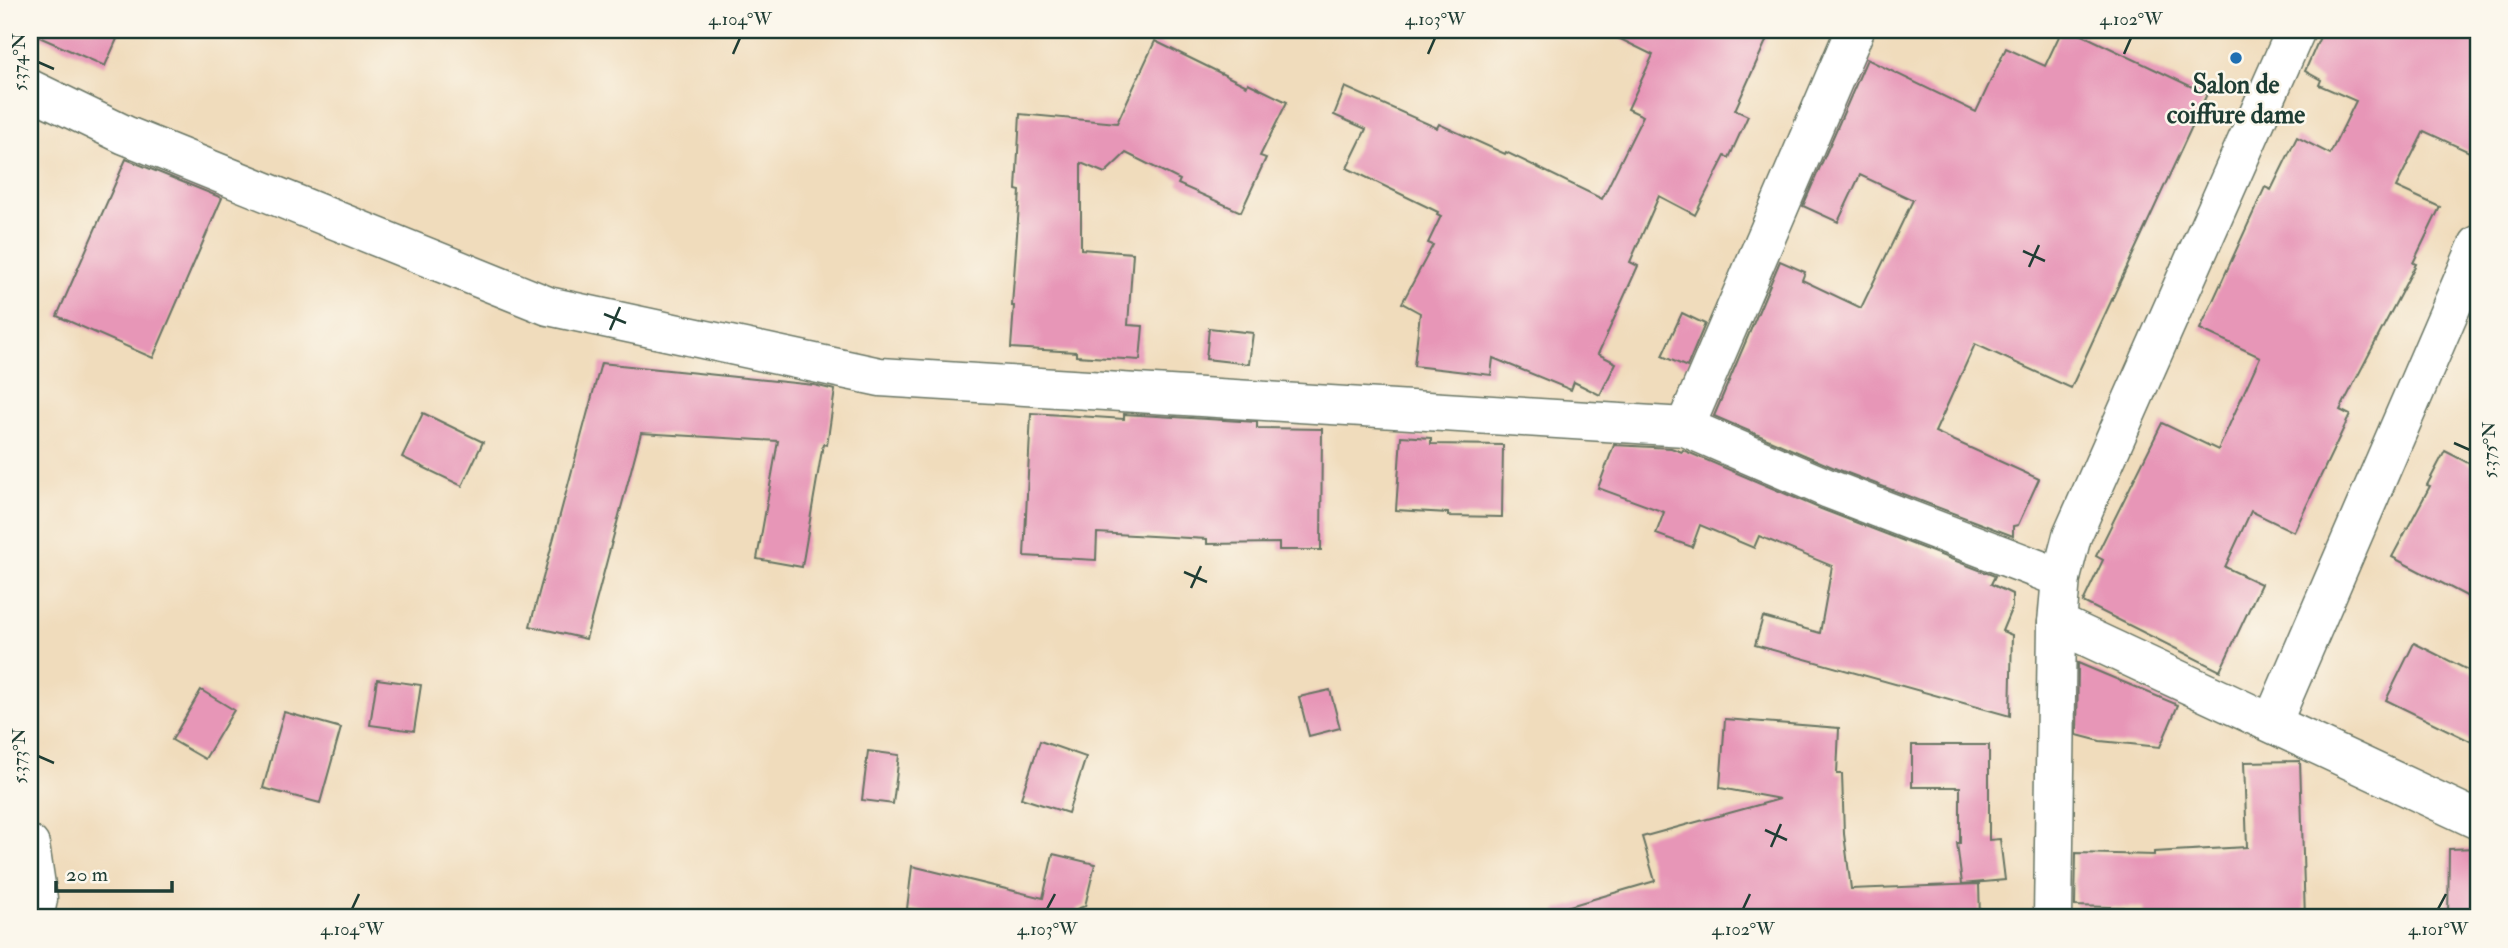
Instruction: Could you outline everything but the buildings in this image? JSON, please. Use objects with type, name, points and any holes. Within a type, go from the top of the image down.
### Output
[{"type":"street","points":[[1685,427],[1855,30]]},
{"type":"street","points":[[2053,918],[2057,623],[2061,578],[2072,536],[2297,30]]},
{"type":"street","points":[[30,89],[125,135],[548,306],[880,377],[1685,427],[1829,489],[2061,578]]},
{"type":"street","points":[[2272,723],[2478,245]]},
{"type":"street","points":[[2057,623],[2478,820]]},
{"type":"street","points":[[30,845],[38,899],[34,918]]},
{"type":"place","name":"Salon de coiffure dame","points":[[2236,58]]}]
